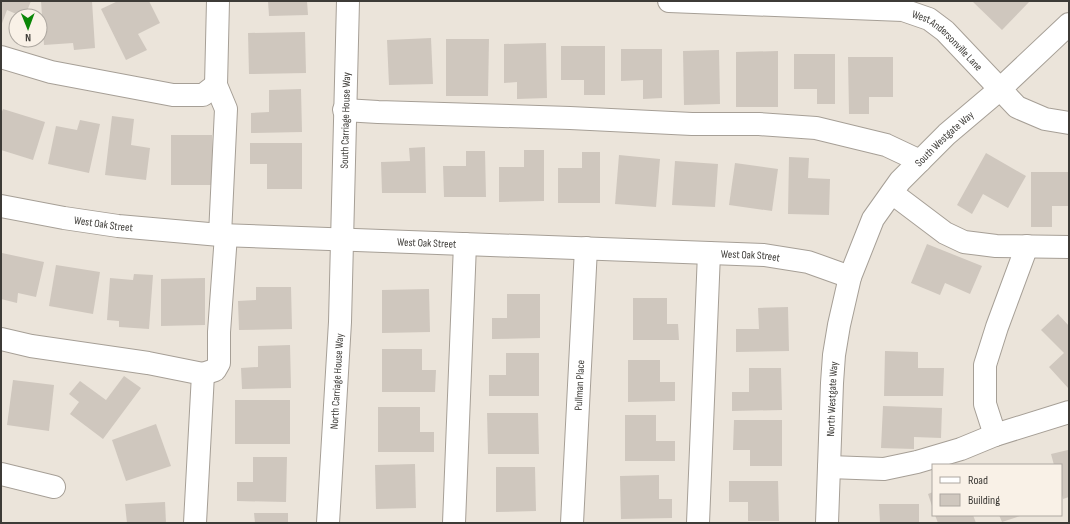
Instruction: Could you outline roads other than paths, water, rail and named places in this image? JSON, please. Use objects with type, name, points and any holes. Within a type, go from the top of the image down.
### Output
[{"type":"street","points":[[1,339],[31,346],[148,363],[203,374],[215,370],[218,363],[226,109],[216,85],[218,1]]},
{"type":"street","name":"South Carriage House Way","points":[[341,239],[348,1]]},
{"type":"street","name":"West Andersonville Lane","points":[[669,1],[903,10],[911,7],[945,31],[999,90],[1017,107],[1045,119],[1069,123]]},
{"type":"street","name":"South Westgate Way","points":[[850,277],[873,219],[900,181],[947,134],[999,90],[1069,24]]},
{"type":"street","points":[[1,57],[51,72],[173,95],[203,95],[216,85]]},
{"type":"street","points":[[344,110],[621,119],[692,124],[759,124],[816,128],[886,145],[920,161]]},
{"type":"street","points":[[892,193],[945,233],[964,242],[996,246],[1069,247]]},
{"type":"street","name":"West Oak Street","points":[[1,206],[64,218],[118,226],[223,235],[764,255],[808,262],[850,277]]},
{"type":"street","name":"North Carriage House Way","points":[[328,523],[340,322],[341,239]]},
{"type":"street","points":[[454,523],[465,244]]},
{"type":"street","points":[[995,434],[985,404],[985,365],[1004,305],[1027,246]]},
{"type":"street","name":"Pullman Place","points":[[572,523],[586,248]]},
{"type":"street","points":[[698,523],[709,252]]},
{"type":"street","name":"North Westgate Way","points":[[827,523],[834,355],[850,277]]},
{"type":"street","points":[[195,523],[203,374]]},
{"type":"street","points":[[830,467],[884,469],[904,465],[961,449],[995,434],[1069,412]]},
{"type":"street","points":[[1,474],[54,487]]}]
